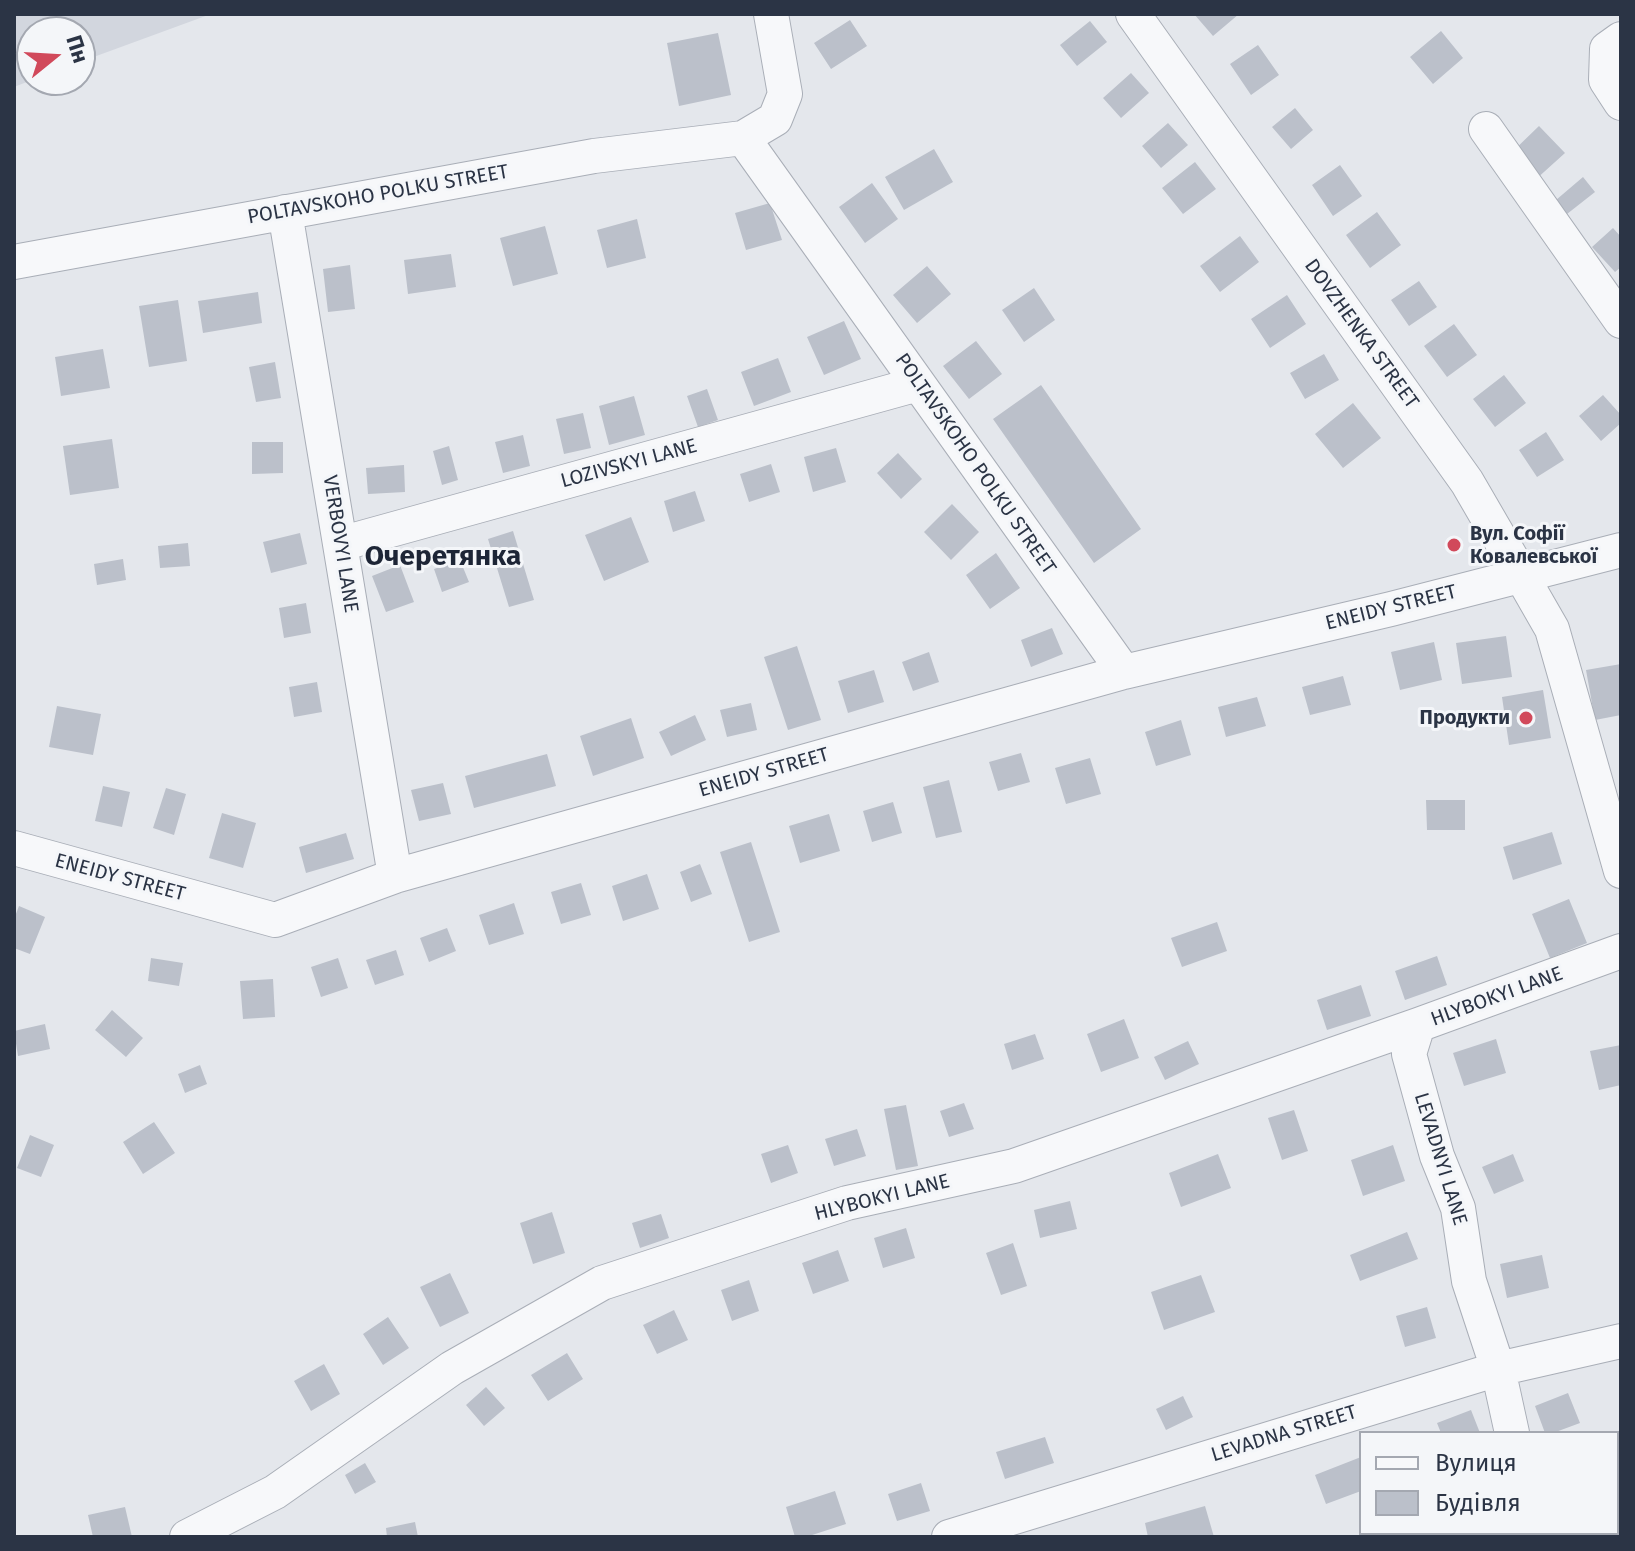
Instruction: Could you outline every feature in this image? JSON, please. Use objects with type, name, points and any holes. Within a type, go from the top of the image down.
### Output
[{"type":"street","name":"POLTAVSKOHO POLKU STREET","points":[[14,262],[594,156],[743,138],[775,119],[785,94],[771,14]]},
{"type":"street","name":"DOVZHENKA STREET","points":[[1133,14],[1467,482],[1552,629],[1621,871]]},
{"type":"street","points":[[1621,39],[1607,49],[1606,80],[1621,103]]},
{"type":"street","points":[[1486,129],[1621,321]]},
{"type":"street","name":"POLTAVSKOHO POLKU STREET","points":[[743,138],[1124,672]]},
{"type":"street","name":"VERBOVYI LANE","points":[[285,212],[395,876]]},
{"type":"street","name":"LOZIVSKYI LANE","points":[[340,544],[918,384]]},
{"type":"street","points":[[1521,575],[1621,550]]},
{"type":"street","name":"ENEIDY STREET","points":[[14,848],[275,920],[395,876],[1124,672],[1521,575]]},
{"type":"street","name":"HLYBOKYI LANE","points":[[187,1537],[275,1492],[452,1368],[602,1283],[847,1203],[1014,1166],[1621,951]]},
{"type":"street","name":"LEVADNYI LANE","points":[[1418,1025],[1409,1054],[1437,1156],[1458,1208],[1469,1281],[1498,1369],[1512,1431]]},
{"type":"street","name":"LEVADNA STREET","points":[[949,1537],[1498,1369],[1621,1341]]},
{"type":"shaded area","points":[[14,14],[211,14],[96,56],[96,16],[16,16],[14,87]]},
{"type":"building","points":[[1194,14],[1239,14],[1213,36]]},
{"type":"building","points":[[850,20],[867,46],[831,69],[814,43]]},
{"type":"building","points":[[1090,21],[1107,42],[1077,66],[1060,45]]},
{"type":"building","points":[[1441,31],[1463,58],[1433,84],[1410,57]]},
{"type":"building","points":[[718,33],[731,95],[679,106],[667,43]]},
{"type":"building","points":[[1258,45],[1279,75],[1251,95],[1230,64]]},
{"type":"building","points":[[1131,73],[1149,93],[1121,118],[1103,98]]},
{"type":"building","points":[[1295,108],[1313,130],[1291,149],[1272,127]]},
{"type":"building","points":[[1168,123],[1188,145],[1161,168],[1142,146]]},
{"type":"building","points":[[1539,126],[1565,153],[1534,181],[1509,155]]},
{"type":"building","points":[[934,149],[953,182],[904,210],[885,177]]},
{"type":"building","points":[[1195,162],[1216,189],[1183,214],[1162,188]]},
{"type":"building","points":[[1340,165],[1362,196],[1333,216],[1312,185]]},
{"type":"building","points":[[1583,177],[1595,192],[1567,214],[1556,200]]},
{"type":"building","points":[[872,183],[898,219],[865,243],[839,207]]},
{"type":"building","points":[[770,203],[782,240],[746,250],[735,213]]},
{"type":"building","points":[[1377,212],[1401,245],[1370,268],[1346,235]]},
{"type":"building","points":[[637,219],[646,258],[607,268],[597,230]]},
{"type":"building","points":[[545,226],[558,274],[513,286],[500,238]]},
{"type":"building","points":[[1613,228],[1621,237],[1621,267],[1615,272],[1592,247]]},
{"type":"building","points":[[1240,236],[1259,262],[1220,292],[1200,266]]},
{"type":"building","points":[[451,254],[456,287],[408,294],[404,260]]},
{"type":"building","points":[[350,265],[355,309],[328,312],[323,269]]},
{"type":"building","points":[[927,266],[951,294],[917,323],[893,295]]},
{"type":"building","points":[[1419,281],[1437,307],[1409,326],[1391,300]]},
{"type":"building","points":[[1034,288],[1055,320],[1024,342],[1002,310]]},
{"type":"building","points":[[258,292],[262,323],[203,333],[198,301]]},
{"type":"building","points":[[1287,295],[1306,324],[1270,348],[1251,319]]},
{"type":"building","points":[[178,300],[187,361],[149,367],[139,306]]},
{"type":"building","points":[[844,321],[861,359],[824,375],[807,337]]},
{"type":"building","points":[[1454,324],[1477,355],[1447,377],[1424,346]]},
{"type":"building","points":[[976,341],[1002,374],[969,399],[943,366]]},
{"type":"building","points":[[103,349],[110,388],[61,396],[55,357]]},
{"type":"building","points":[[1324,354],[1339,380],[1305,399],[1290,373]]},
{"type":"building","points":[[778,358],[791,392],[754,406],[741,372]]},
{"type":"building","points":[[275,362],[281,398],[256,402],[249,367]]},
{"type":"building","points":[[1504,375],[1526,403],[1495,427],[1473,399]]},
{"type":"building","points":[[1041,385],[1141,529],[1094,563],[993,419]]},
{"type":"building","points":[[707,389],[718,420],[698,427],[687,396]]},
{"type":"building","points":[[1603,395],[1621,415],[1621,423],[1601,441],[1579,416]]},
{"type":"building","points":[[634,396],[645,435],[609,445],[599,406]]},
{"type":"building","points":[[1353,403],[1381,438],[1343,468],[1315,434]]},
{"type":"building","points":[[583,413],[591,448],[564,454],[556,419]]},
{"type":"building","points":[[1546,432],[1564,460],[1537,477],[1519,450]]},
{"type":"building","points":[[523,435],[530,466],[503,473],[495,442]]},
{"type":"building","points":[[112,439],[119,488],[70,495],[63,446]]},
{"type":"building","points":[[252,442],[283,442],[283,473],[252,474]]},
{"type":"building","points":[[449,446],[458,480],[442,485],[433,451]]},
{"type":"building","points":[[836,448],[846,482],[813,492],[804,457]]},
{"type":"building","points":[[898,453],[922,479],[901,499],[877,473]]},
{"type":"building","points":[[771,464],[780,492],[749,502],[740,474]]},
{"type":"building","points":[[404,465],[405,492],[368,494],[366,468]]},
{"type":"building","points":[[695,491],[705,521],[673,532],[664,501]]},
{"type":"building","points":[[952,504],[979,532],[951,560],[924,532]]},
{"type":"building","points":[[631,517],[649,562],[604,581],[585,535]]},
{"type":"building","points":[[513,531],[534,600],[509,607],[488,539]]},
{"type":"building","points":[[300,533],[307,564],[271,573],[263,542]]},
{"type":"building","points":[[188,543],[190,566],[160,568],[158,546]]},
{"type":"building","points":[[996,553],[1020,588],[990,609],[966,575]]},
{"type":"building","points":[[123,559],[126,580],[97,585],[94,564]]},
{"type":"building","points":[[460,560],[469,582],[442,592],[434,569]]},
{"type":"building","points":[[400,565],[414,602],[386,612],[372,576]]},
{"type":"building","points":[[306,603],[311,633],[284,638],[279,608]]},
{"type":"building","points":[[1052,628],[1063,654],[1031,667],[1021,640]]},
{"type":"building","points":[[1506,636],[1512,677],[1462,684],[1456,643]]},
{"type":"building","points":[[1434,642],[1442,680],[1400,690],[1391,652]]},
{"type":"building","points":[[797,646],[821,720],[788,730],[764,657]]},
{"type":"building","points":[[929,652],[939,682],[913,691],[902,662]]},
{"type":"building","points":[[1621,664],[1621,715],[1595,720],[1586,670]]},
{"type":"building","points":[[874,670],[884,702],[848,713],[838,681]]},
{"type":"building","points":[[1343,676],[1351,705],[1310,715],[1302,687]]},
{"type":"building","points":[[317,682],[322,712],[294,717],[289,687]]},
{"type":"building","name":"Продукти","points":[[1543,690],[1551,738],[1509,745],[1502,697]]},
{"type":"building","points":[[1257,697],[1266,726],[1226,737],[1218,707]]},
{"type":"building","points":[[751,703],[757,730],[727,737],[720,710]]},
{"type":"building","points":[[57,706],[101,714],[93,755],[49,747]]},
{"type":"building","points":[[695,715],[706,740],[671,756],[659,732]]},
{"type":"building","points":[[631,718],[644,758],[593,776],[580,736]]},
{"type":"building","points":[[1181,720],[1191,755],[1156,766],[1145,732]]},
{"type":"building","points":[[1021,753],[1030,782],[998,791],[989,762]]},
{"type":"building","points":[[547,754],[556,786],[474,808],[465,776]]},
{"type":"building","points":[[1090,758],[1101,794],[1066,804],[1055,768]]},
{"type":"building","points":[[949,780],[962,832],[936,838],[923,787]]},
{"type":"building","points":[[443,783],[451,814],[419,821],[411,790]]},
{"type":"building","points":[[103,786],[130,792],[122,827],[95,821]]},
{"type":"building","points":[[166,788],[186,794],[174,835],[153,828]]},
{"type":"building","points":[[1426,800],[1465,800],[1465,830],[1427,830]]},
{"type":"building","points":[[893,802],[902,833],[872,842],[863,811]]},
{"type":"building","points":[[222,813],[256,823],[243,868],[209,858]]},
{"type":"building","points":[[829,814],[840,851],[800,863],[789,826]]},
{"type":"building","points":[[1552,832],[1562,864],[1513,880],[1503,847]]},
{"type":"building","points":[[346,833],[354,859],[306,873],[299,847]]},
{"type":"building","points":[[751,842],[780,932],[749,942],[720,852]]},
{"type":"building","points":[[700,864],[712,894],[691,902],[680,872]]},
{"type":"building","points":[[647,874],[659,909],[623,921],[612,886]]},
{"type":"building","points":[[581,883],[591,915],[561,924],[551,892]]},
{"type":"building","points":[[1569,899],[1587,943],[1550,958],[1532,914]]},
{"type":"building","points":[[514,903],[524,934],[489,945],[479,915]]},
{"type":"building","points":[[19,906],[45,917],[30,954],[14,948],[14,919]]},
{"type":"building","points":[[1217,922],[1227,951],[1182,967],[1171,938]]},
{"type":"building","points":[[447,928],[456,951],[429,962],[420,938]]},
{"type":"building","points":[[396,950],[404,975],[375,985],[366,960]]},
{"type":"building","points":[[1437,956],[1447,985],[1405,1000],[1395,971]]},
{"type":"building","points":[[151,958],[183,963],[179,986],[148,981]]},
{"type":"building","points":[[338,958],[348,988],[321,997],[311,967]]},
{"type":"building","points":[[273,979],[275,1017],[243,1019],[240,981]]},
{"type":"building","points":[[1361,985],[1371,1016],[1327,1030],[1317,1000]]},
{"type":"building","points":[[112,1010],[143,1038],[126,1057],[95,1030]]},
{"type":"building","points":[[1124,1019],[1139,1058],[1101,1072],[1087,1034]]},
{"type":"building","points":[[45,1024],[50,1049],[18,1056],[14,1031]]},
{"type":"building","points":[[1035,1034],[1044,1059],[1012,1070],[1004,1044]]},
{"type":"building","points":[[1496,1039],[1506,1073],[1464,1086],[1453,1053]]},
{"type":"building","points":[[1188,1041],[1199,1064],[1165,1080],[1154,1057]]},
{"type":"building","points":[[1621,1045],[1621,1085],[1599,1090],[1590,1051]]},
{"type":"building","points":[[200,1065],[207,1084],[185,1093],[178,1074]]},
{"type":"building","points":[[964,1103],[974,1129],[949,1137],[940,1111]]},
{"type":"building","points":[[906,1105],[918,1166],[896,1170],[884,1109]]},
{"type":"building","points":[[1294,1110],[1308,1151],[1282,1160],[1268,1118]]},
{"type":"building","points":[[154,1122],[175,1153],[143,1174],[123,1142]]},
{"type":"building","points":[[857,1129],[866,1156],[834,1166],[825,1139]]},
{"type":"building","points":[[30,1135],[54,1145],[41,1177],[17,1168]]},
{"type":"building","points":[[788,1145],[798,1173],[771,1183],[761,1154]]},
{"type":"building","points":[[1393,1145],[1405,1181],[1363,1196],[1351,1160]]},
{"type":"building","points":[[1218,1154],[1231,1188],[1181,1207],[1169,1173]]},
{"type":"building","points":[[1513,1154],[1524,1181],[1494,1194],[1482,1167]]},
{"type":"building","points":[[1070,1201],[1077,1229],[1040,1238],[1034,1210]]},
{"type":"building","points":[[552,1212],[565,1253],[533,1264],[520,1223]]},
{"type":"building","points":[[661,1214],[669,1238],[640,1248],[632,1223]]},
{"type":"building","points":[[906,1228],[915,1258],[883,1268],[874,1238]]},
{"type":"building","points":[[1407,1232],[1418,1259],[1360,1281],[1350,1255]]},
{"type":"building","points":[[1013,1243],[1027,1286],[1001,1295],[986,1253]]},
{"type":"building","points":[[838,1250],[849,1281],[813,1294],[802,1263]]},
{"type":"building","points":[[1542,1255],[1549,1288],[1507,1298],[1500,1264]]},
{"type":"building","points":[[450,1273],[469,1313],[440,1327],[420,1287]]},
{"type":"building","points":[[1201,1275],[1215,1312],[1164,1330],[1151,1292]]},
{"type":"building","points":[[749,1280],[759,1311],[732,1321],[721,1290]]},
{"type":"building","points":[[1427,1307],[1436,1338],[1405,1347],[1396,1316]]},
{"type":"building","points":[[674,1310],[688,1340],[657,1354],[643,1325]]},
{"type":"building","points":[[388,1317],[409,1348],[383,1365],[363,1334]]},
{"type":"building","points":[[567,1353],[583,1379],[548,1401],[531,1375]]},
{"type":"building","points":[[324,1364],[340,1394],[311,1411],[294,1381]]},
{"type":"building","points":[[486,1387],[505,1408],[484,1426],[466,1405]]},
{"type":"building","points":[[1568,1393],[1580,1423],[1558,1431],[1544,1431],[1535,1406]]},
{"type":"building","points":[[1183,1396],[1193,1417],[1166,1430],[1156,1409]]},
{"type":"building","points":[[1471,1410],[1479,1431],[1440,1431],[1437,1423]]},
{"type":"building","points":[[1045,1437],[1054,1463],[1005,1479],[996,1452]]},
{"type":"building","points":[[1359,1458],[1359,1492],[1326,1504],[1315,1475]]},
{"type":"building","points":[[365,1463],[376,1482],[355,1494],[345,1475]]},
{"type":"building","points":[[921,1483],[930,1511],[897,1521],[888,1494]]},
{"type":"building","points":[[835,1491],[846,1524],[806,1537],[795,1537],[786,1507]]},
{"type":"building","points":[[1205,1506],[1214,1537],[1148,1537],[1145,1523]]},
{"type":"building","points":[[125,1507],[132,1537],[93,1537],[88,1515]]},
{"type":"building","points":[[415,1522],[418,1537],[387,1537],[386,1528]]},
{"type":"building","points":[[1468,1535],[1503,1537],[1468,1537]]},
{"type":"place","name":"Вул. Софії Ковалевської","points":[[1454,545]]},
{"type":"place","name":"Продукти","points":[[1526,718]]},
{"type":"district","name":"Очеретянка","points":[[443,557]]}]
